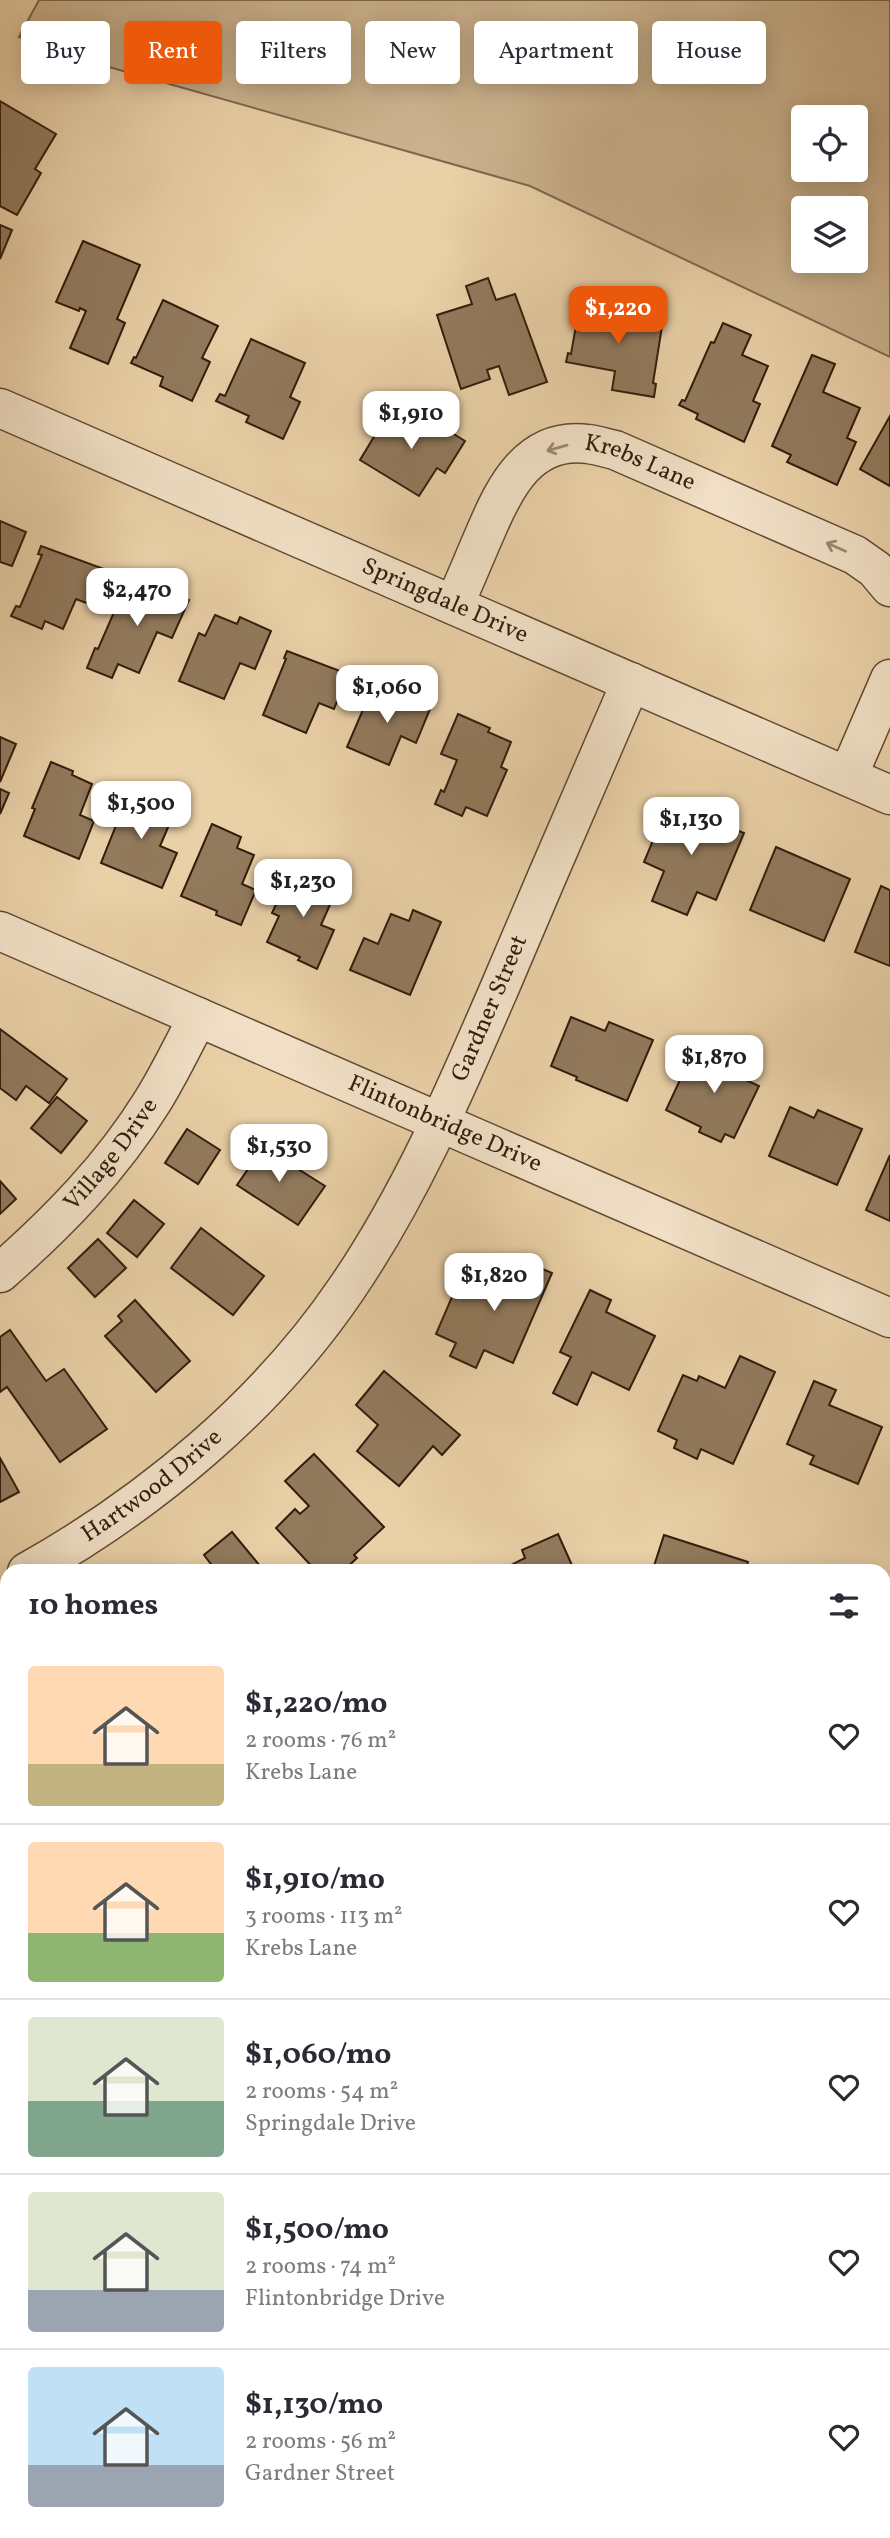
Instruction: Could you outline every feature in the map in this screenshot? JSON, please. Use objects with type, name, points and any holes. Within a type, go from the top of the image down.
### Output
[{"type":"street","name":"Springdale Drive","points":[[0,408],[890,794]]},
{"type":"street","name":"Krebs Lane","points":[[454,606],[502,494],[519,468],[543,452],[564,445],[587,443],[615,450],[855,555],[875,569],[890,587]]},
{"type":"street","points":[[848,776],[890,679]]},
{"type":"street","name":"Gardner Street","points":[[267,1385],[286,1366],[346,1290],[398,1208],[441,1123],[631,682]]},
{"type":"street","name":"Flintonbridge Drive","points":[[0,931],[890,1318]]},
{"type":"street","name":"Village Drive","points":[[0,1273],[53,1226],[107,1166],[152,1101],[198,1017]]},
{"type":"street","name":"Hartwood Drive","points":[[41,1564],[145,1497],[218,1435],[267,1385]]},
{"type":"shaded area","points":[[39,0],[890,0],[890,357],[530,186],[169,84],[222,84],[222,21],[124,21],[124,71],[110,67],[110,21],[28,21]]},
{"type":"building","points":[[0,101],[56,134],[35,169],[41,173],[17,215],[0,206]]},
{"type":"building","points":[[0,225],[12,230],[0,259]]},
{"type":"building","points":[[83,241],[140,265],[117,319],[125,323],[108,364],[70,348],[86,311],[56,302]]},
{"type":"building","points":[[488,278],[496,300],[515,294],[547,382],[509,395],[499,366],[487,370],[490,379],[461,389],[437,315],[472,304],[466,286]]},
{"type":"building","points":[[163,300],[218,326],[202,358],[210,362],[192,401],[160,386],[163,377],[131,363],[134,357],[136,358]]},
{"type":"building","points":[[580,303],[663,320],[653,383],[656,384],[654,397],[612,390],[615,371],[566,362],[568,353],[571,354]]},
{"type":"building","points":[[723,323],[751,335],[742,355],[768,366],[753,401],[760,404],[744,442],[696,419],[698,414],[679,405],[682,400],[685,401],[711,342],[714,343]]},
{"type":"building","points":[[251,339],[305,363],[290,397],[300,402],[283,439],[246,422],[249,416],[216,401],[220,394],[225,396]]},
{"type":"building","points":[[812,355],[835,364],[823,392],[860,408],[847,438],[856,442],[837,485],[787,462],[791,455],[772,446]]},
{"type":"building","points":[[392,407],[426,428],[431,420],[465,441],[445,473],[437,468],[419,496],[360,460]]},
{"type":"building","points":[[890,416],[890,486],[860,469]]},
{"type":"building","points":[[0,521],[26,532],[12,566],[0,562]]},
{"type":"building","points":[[41,546],[104,569],[89,604],[76,599],[63,629],[45,621],[42,629],[11,616],[16,606],[20,607],[42,555],[38,554]]},
{"type":"building","points":[[134,578],[189,600],[172,638],[157,632],[139,673],[118,664],[112,678],[87,668],[118,603],[123,605]]},
{"type":"building","points":[[215,615],[237,624],[240,617],[271,631],[255,669],[240,663],[224,699],[179,681],[199,633],[205,636]]},
{"type":"building","points":[[287,651],[348,674],[334,709],[319,703],[306,733],[263,715]]},
{"type":"building","points":[[369,685],[430,709],[416,743],[401,736],[389,765],[347,747],[371,691],[367,689]]},
{"type":"building","points":[[458,714],[490,728],[488,732],[511,742],[501,767],[507,770],[487,816],[466,807],[462,816],[435,804],[441,790],[444,792],[457,760],[441,754]]},
{"type":"building","points":[[0,737],[16,744],[0,782]]},
{"type":"building","points":[[51,762],[73,771],[72,775],[92,784],[80,815],[94,821],[79,859],[24,836]]},
{"type":"building","points":[[131,788],[160,800],[156,811],[172,818],[160,846],[177,853],[162,888],[101,863]]},
{"type":"building","points":[[0,789],[9,793],[0,814]]},
{"type":"building","points":[[669,802],[744,833],[716,900],[697,892],[687,915],[652,901],[664,871],[644,862]]},
{"type":"building","points":[[212,824],[241,837],[237,848],[254,855],[242,884],[256,890],[241,925],[216,915],[217,911],[181,896]]},
{"type":"building","points":[[776,847],[850,879],[824,941],[750,910]]},
{"type":"building","points":[[291,871],[336,891],[321,925],[334,930],[317,969],[298,960],[300,957],[267,942],[279,916],[272,913]]},
{"type":"building","points":[[881,886],[890,890],[890,966],[855,952]]},
{"type":"building","points":[[413,910],[441,922],[410,995],[350,970],[364,938],[378,944],[391,914],[409,921]]},
{"type":"building","points":[[571,1017],[605,1031],[609,1022],[653,1040],[627,1101],[576,1080],[577,1077],[551,1066]]},
{"type":"building","points":[[0,1029],[67,1079],[49,1103],[26,1086],[16,1100],[0,1088]]},
{"type":"building","points":[[727,1042],[747,1052],[735,1075],[759,1086],[734,1138],[725,1134],[721,1142],[699,1132],[701,1127],[666,1110],[691,1056],[715,1067]]},
{"type":"building","points":[[57,1097],[87,1121],[61,1153],[31,1128]]},
{"type":"building","points":[[790,1107],[814,1118],[818,1110],[862,1129],[837,1185],[769,1156]]},
{"type":"building","points":[[187,1129],[220,1150],[198,1184],[165,1163]]},
{"type":"building","points":[[257,1143],[325,1186],[298,1225],[237,1185],[248,1169],[242,1165]]},
{"type":"building","points":[[890,1155],[890,1221],[866,1210]]},
{"type":"building","points":[[0,1181],[16,1199],[0,1214]]},
{"type":"building","points":[[134,1200],[164,1224],[137,1257],[107,1233]]},
{"type":"building","points":[[201,1228],[264,1276],[233,1315],[171,1268]]},
{"type":"building","points":[[98,1239],[126,1268],[95,1297],[68,1268]]},
{"type":"building","points":[[510,1255],[552,1273],[513,1363],[484,1350],[476,1368],[450,1356],[456,1343],[436,1334],[461,1276],[476,1283],[478,1280],[496,1287]]},
{"type":"building","points":[[590,1290],[611,1300],[606,1312],[655,1336],[629,1390],[592,1372],[577,1405],[553,1393],[571,1357],[560,1352]]},
{"type":"building","points":[[135,1300],[190,1361],[156,1392],[105,1336],[122,1321],[118,1316]]},
{"type":"building","points":[[10,1330],[46,1381],[64,1369],[107,1429],[60,1462],[7,1387],[0,1392],[0,1337]]},
{"type":"building","points":[[740,1356],[775,1372],[733,1464],[701,1449],[697,1459],[674,1448],[677,1440],[658,1431],[683,1375],[697,1381],[699,1376],[725,1388]]},
{"type":"building","points":[[384,1371],[460,1435],[442,1455],[433,1446],[399,1486],[357,1451],[378,1425],[356,1405]]},
{"type":"building","points":[[814,1381],[836,1390],[829,1405],[882,1427],[858,1484],[810,1464],[814,1456],[787,1444]]},
{"type":"building","points":[[314,1454],[384,1527],[354,1555],[357,1558],[351,1564],[310,1564],[276,1528],[295,1509],[300,1514],[309,1506],[285,1481]]},
{"type":"building","points":[[0,1458],[19,1492],[0,1502]]},
{"type":"building","points":[[232,1532],[258,1564],[211,1564],[204,1555]]},
{"type":"building","points":[[558,1534],[571,1564],[513,1564],[525,1558],[522,1550]]},
{"type":"building","points":[[664,1535],[748,1562],[747,1564],[655,1564]]}]
